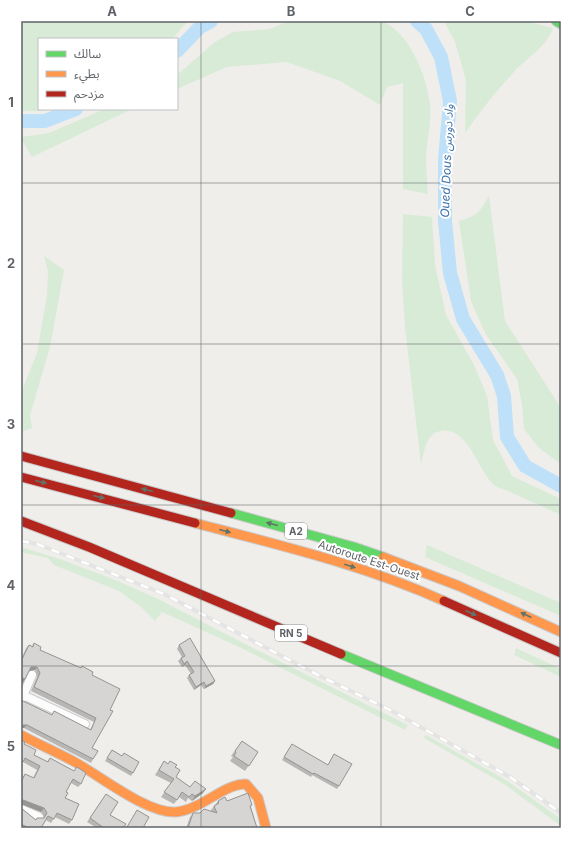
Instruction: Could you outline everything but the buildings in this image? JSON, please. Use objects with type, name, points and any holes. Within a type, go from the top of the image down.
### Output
[{"type":"main road","points":[[556,21],[561,24]]},
{"type":"main road","name":"Autoroute Est-Ouest","points":[[21,456],[354,547],[402,562],[476,593],[561,632]]},
{"type":"main road","name":"Autoroute Est-Ouest","points":[[21,477],[295,549],[362,570],[417,589],[561,653]]},
{"type":"main road","name":"RN 5","points":[[21,521],[89,547],[226,606],[561,745]]},
{"type":"main road","points":[[21,735],[73,761],[146,805],[165,811],[175,812],[193,809],[237,784],[246,784],[256,794],[263,811],[266,828]]},
{"type":"street","points":[[32,675],[22,697],[86,724]]},
{"type":"street","points":[[21,809],[39,817]]},
{"type":"green space","points":[[21,21],[188,21],[173,38],[38,38],[38,110],[44,110],[21,111]]},
{"type":"green space","points":[[289,21],[381,21],[391,26],[400,34],[408,44],[421,68],[428,93],[430,105],[430,124],[426,171],[428,194],[403,189],[403,83],[387,87],[380,105],[340,81],[287,62],[227,67],[178,89],[178,74],[215,42],[233,32],[270,29]]},
{"type":"green space","points":[[444,21],[525,21],[553,28],[550,35],[541,47],[518,67],[506,80],[465,133],[466,80],[455,42]]},
{"type":"green space","points":[[103,110],[130,110],[32,157],[21,137],[49,133]]},
{"type":"green space","points":[[489,196],[505,321],[561,408],[561,464],[539,448],[524,429],[522,405],[517,379],[485,333],[471,301],[459,221],[477,213]]},
{"type":"green space","points":[[403,214],[432,217],[435,265],[446,315],[474,365],[487,396],[493,440],[512,476],[561,499],[561,515],[493,484],[465,442],[458,435],[450,431],[441,431],[432,435],[426,444],[421,465],[405,327],[402,280]]},
{"type":"green space","points":[[44,256],[64,270],[50,347],[30,415],[32,428],[21,432],[21,393],[37,353],[47,295],[48,271]]},
{"type":"green space","points":[[427,545],[561,603],[561,616],[425,557]]},
{"type":"green space","points":[[21,547],[60,559],[118,581],[160,600],[408,725],[405,730],[237,646],[162,612],[155,621],[141,607],[119,591],[54,565],[48,558],[21,552]]},
{"type":"green space","points":[[516,648],[561,669],[561,677],[514,655]]},
{"type":"green space","points":[[426,735],[506,780],[561,819],[561,826],[504,784],[424,738]]},
{"type":"waterway","name":"Oued Dous واد دورس","points":[[178,50],[200,27],[211,21]]},
{"type":"waterway","name":"Oued Dous واد دورس","points":[[417,21],[426,29],[441,57],[450,101],[445,160],[445,221],[450,273],[463,319],[497,375],[504,396],[507,437],[525,466],[561,486]]},
{"type":"waterway","name":"Oued Dous واد دورس","points":[[21,121],[45,121],[73,110]]},
{"type":"railway","points":[[21,541],[37,544],[164,594],[316,674],[390,710],[510,777],[561,813]]},
{"type":"traffic: fast","points":[[556,21],[561,24]]},
{"type":"traffic: fast","points":[[231,513],[354,547],[383,557]]},
{"type":"traffic: fast","points":[[341,654],[561,745]]},
{"type":"traffic: slow","points":[[195,523],[352,566],[414,588],[444,601]]},
{"type":"traffic: slow","points":[[383,557],[459,586],[561,632]]},
{"type":"traffic: slow","points":[[21,735],[84,767],[123,792],[151,807],[164,811],[176,812],[186,810],[229,788],[246,784],[258,798],[266,828]]},
{"type":"traffic: jam","points":[[21,456],[231,513]]},
{"type":"traffic: jam","points":[[21,477],[195,523]]},
{"type":"traffic: jam","points":[[21,521],[89,547],[341,654]]},
{"type":"traffic: jam","points":[[444,601],[561,653]]}]
